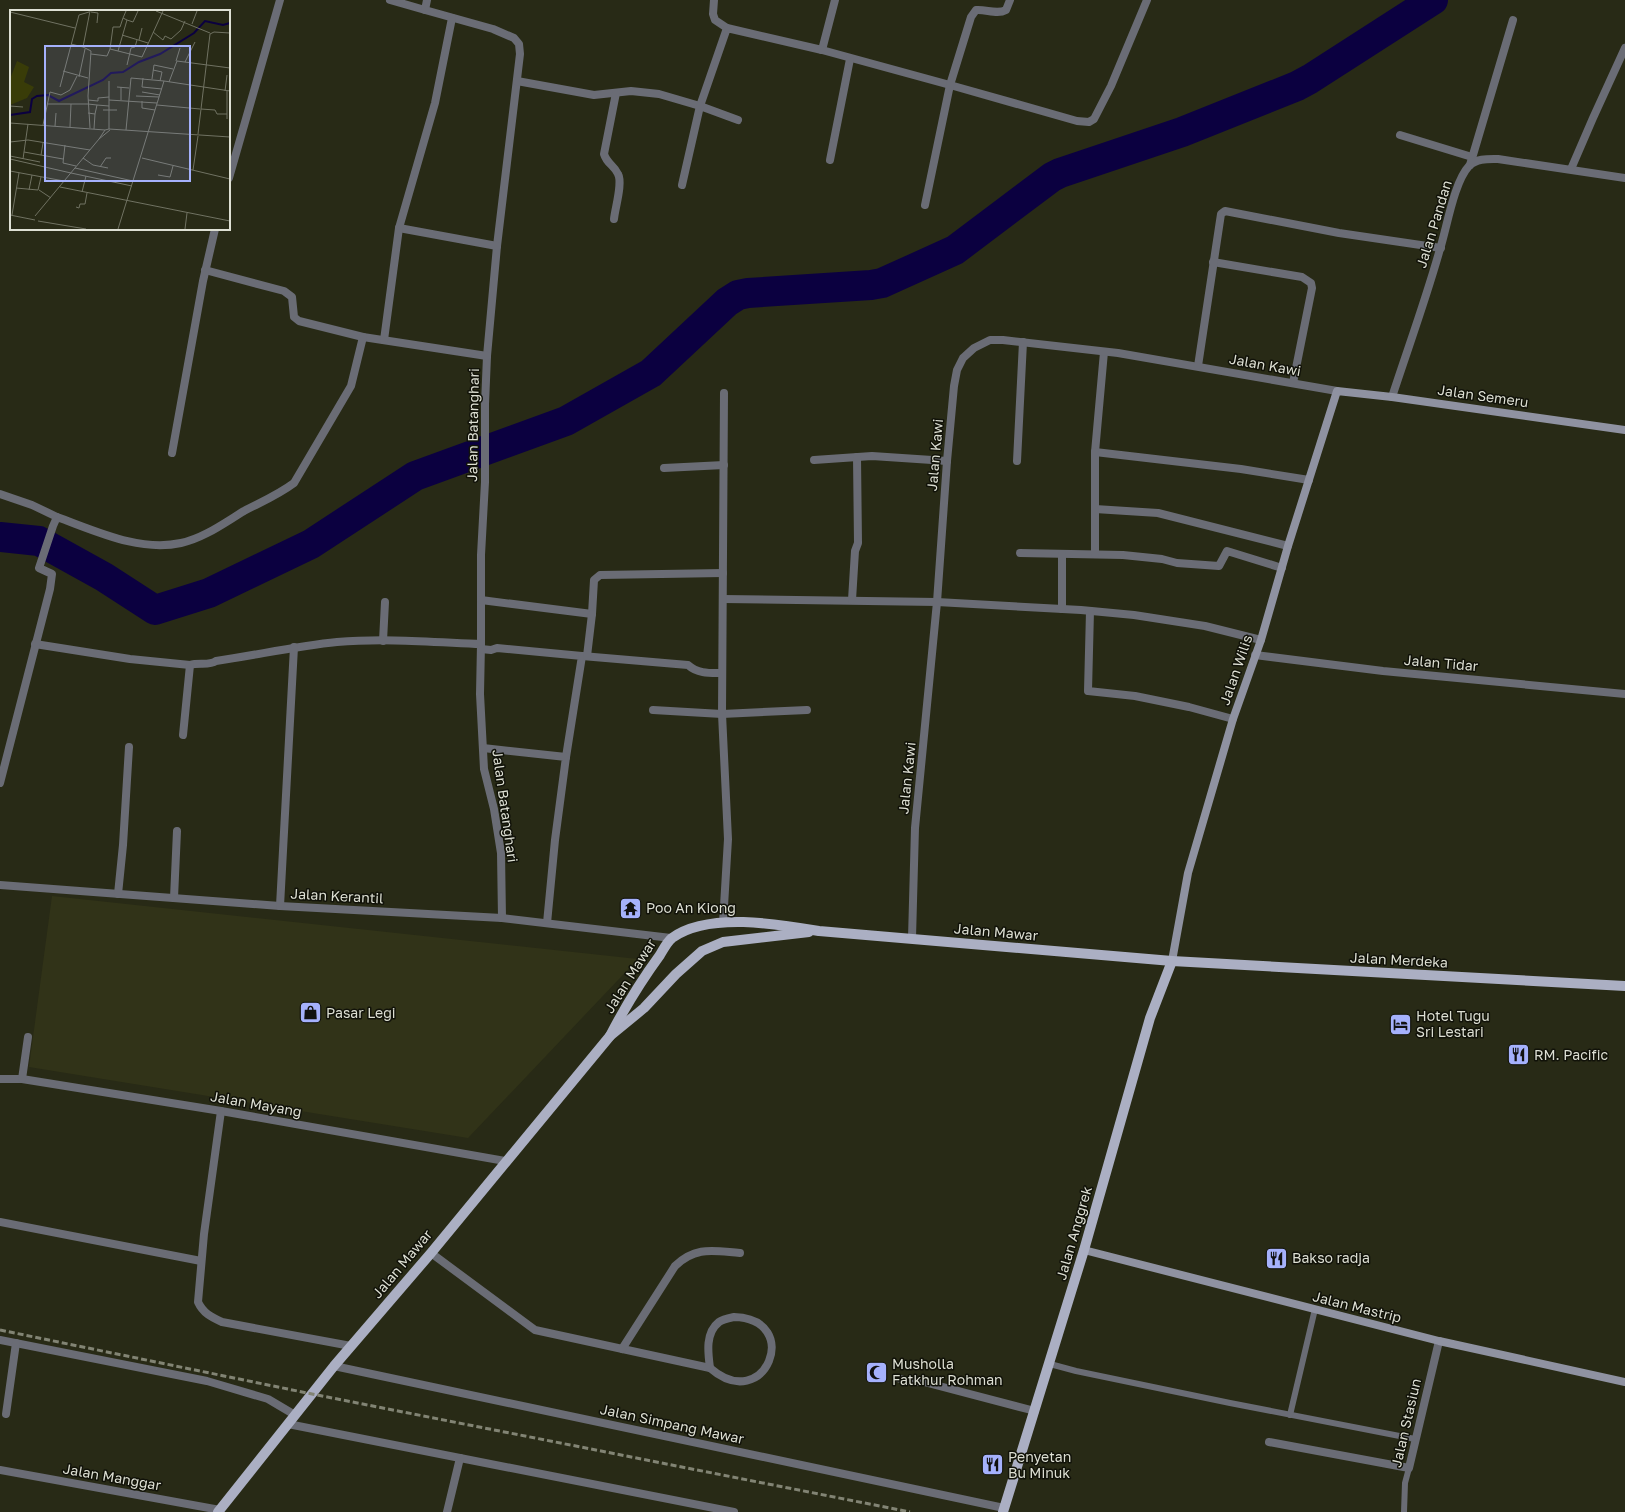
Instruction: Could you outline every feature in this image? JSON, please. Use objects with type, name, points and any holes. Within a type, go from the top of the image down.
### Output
[{"type":"main road","name":"Jalan Semeru","points":[[1337,391],[1392,397],[1625,430]]},
{"type":"main road","name":"Jalan Wilis","points":[[1172,961],[1188,873],[1233,719],[1261,640],[1288,546],[1337,391]]},
{"type":"main road","name":"Jalan Mawar","points":[[610,1036],[628,1002],[671,938],[690,929],[709,924],[781,924],[819,931],[1172,961]]},
{"type":"main road","name":"Jalan Mawar","points":[[219,1511],[334,1366],[431,1252],[610,1036],[644,1008],[676,974],[702,952],[722,942],[778,937],[819,931]]},
{"type":"main road","name":"Jalan Merdeka","points":[[1172,961],[1625,986]]},
{"type":"main road","name":"Jalan Anggrek","points":[[1003,1510],[1050,1364],[1150,1018],[1172,961]]},
{"type":"main road","name":"Jalan Mastrip","points":[[1084,1250],[1439,1341],[1625,1382]]},
{"type":"street","points":[[230,175],[280,0]]},
{"type":"street","name":"Jalan Batanghari","points":[[390,0],[514,38],[519,44],[520,54],[497,246],[488,356],[485,404],[485,482],[481,555],[480,694],[484,769],[494,809],[501,854],[502,918]]},
{"type":"street","points":[[425,10],[427,0]]},
{"type":"street","points":[[714,0],[713,14],[715,20],[727,28],[822,50],[1077,121],[1089,122],[1094,119],[1111,86],[1147,0]]},
{"type":"street","points":[[822,50],[834,0]]},
{"type":"street","points":[[925,205],[950,85],[971,17],[976,10],[1000,13],[1006,10],[1010,0]]},
{"type":"street","points":[[384,340],[399,228],[435,103],[452,18]]},
{"type":"street","name":"Jalan Pandan","points":[[1392,397],[1441,248],[1450,209],[1462,177],[1470,165],[1513,20]]},
{"type":"street","points":[[682,185],[700,106],[727,28]]},
{"type":"street","points":[[1571,170],[1625,48]]},
{"type":"street","points":[[830,160],[850,59]]},
{"type":"street","points":[[517,81],[594,95],[631,91],[659,94],[700,106],[738,120]]},
{"type":"street","points":[[614,219],[620,180],[615,169],[606,161],[604,154],[616,92]]},
{"type":"street","points":[[1400,135],[1472,157]]},
{"type":"street","points":[[1470,165],[1481,160],[1498,159],[1625,178]]},
{"type":"street","points":[[1198,366],[1221,214],[1225,211],[1331,231],[1441,248]]},
{"type":"street","points":[[399,228],[497,246]]},
{"type":"street","points":[[172,453],[205,270],[215,230]]},
{"type":"street","points":[[1213,262],[1302,277],[1311,283],[1312,288],[1293,383]]},
{"type":"street","points":[[205,270],[284,291],[292,297],[294,317],[299,321],[364,337],[488,356]]},
{"type":"street","points":[[0,494],[32,505],[57,517],[130,542],[143,544],[181,543],[201,535],[281,493],[294,483],[351,386],[364,337]]},
{"type":"street","name":"Jalan Kawi","points":[[912,938],[915,828],[937,602],[947,461],[954,386],[957,370],[963,358],[974,348],[990,340],[1003,340],[1104,352],[1198,366],[1337,391]]},
{"type":"street","points":[[1017,461],[1023,342]]},
{"type":"street","points":[[1095,554],[1095,452],[1104,352]]},
{"type":"street","points":[[723,923],[728,839],[722,714],[724,393]]},
{"type":"street","points":[[1095,452],[1241,469],[1309,480]]},
{"type":"street","points":[[814,460],[872,456],[947,461]]},
{"type":"street","points":[[852,600],[855,551],[858,543],[857,457]]},
{"type":"street","points":[[664,468],[724,465]]},
{"type":"street","points":[[1095,509],[1158,513],[1288,546]]},
{"type":"street","points":[[0,783],[50,589],[51,573],[39,568],[57,517]]},
{"type":"street","points":[[1020,553],[1095,554],[1162,559],[1177,563],[1219,566],[1227,550],[1282,568]]},
{"type":"street","points":[[1062,554],[1062,609]]},
{"type":"street","points":[[547,923],[555,840],[566,757],[592,614],[594,580],[600,575],[723,573]]},
{"type":"street","points":[[723,598],[937,602],[1090,611],[1134,615],[1205,626],[1261,640]]},
{"type":"street","points":[[481,600],[592,614]]},
{"type":"street","points":[[383,641],[385,602]]},
{"type":"street","points":[[1090,611],[1088,691],[1135,696],[1189,707],[1233,719]]},
{"type":"street","points":[[35,644],[130,659],[190,665],[194,663],[212,664],[216,660],[294,647],[339,642],[401,640],[481,647],[491,650],[497,648],[688,665],[693,670],[703,673],[722,673]]},
{"type":"street","points":[[280,906],[294,647]]},
{"type":"street","name":"Jalan Tidar","points":[[1255,655],[1384,671],[1625,694]]},
{"type":"street","points":[[183,735],[190,665]]},
{"type":"street","points":[[653,710],[722,714],[807,710]]},
{"type":"street","points":[[118,894],[123,845],[129,747]]},
{"type":"street","points":[[483,748],[566,757]]},
{"type":"street","points":[[174,898],[177,831]]},
{"type":"street","name":"Jalan Kerantil","points":[[0,885],[280,906],[502,918],[671,938]]},
{"type":"street","points":[[22,1080],[28,1037]]},
{"type":"street","name":"Jalan Mayang","points":[[1,1079],[22,1080],[221,1111],[506,1161]]},
{"type":"street","points":[[221,1111],[201,1261],[198,1302],[201,1310],[222,1322],[351,1346]]},
{"type":"street","points":[[0,1222],[201,1261]]},
{"type":"street","points":[[622,1349],[676,1266],[685,1257],[695,1253],[708,1251],[740,1252]]},
{"type":"street","points":[[431,1252],[535,1330],[710,1368],[720,1377],[738,1381],[748,1381],[757,1377],[765,1370],[771,1356],[772,1347],[770,1336],[763,1326],[745,1318],[734,1318],[719,1322],[712,1331],[708,1342],[710,1368]]},
{"type":"street","points":[[0,1340],[207,1381],[268,1398],[295,1415]]},
{"type":"street","name":"Jalan Stasiun","points":[[1408,1468],[1439,1341]]},
{"type":"street","points":[[6,1414],[16,1343]]},
{"type":"street","name":"Jalan Simpang Mawar","points":[[334,1366],[1003,1510]]},
{"type":"street","points":[[897,1378],[908,1381],[924,1382],[1034,1411]]},
{"type":"street","points":[[288,1424],[734,1512]]},
{"type":"street","points":[[1269,1442],[1408,1468]]},
{"type":"street","points":[[447,1512],[460,1458]]},
{"type":"street","name":"Jalan Manggar","points":[[0,1470],[219,1511]]},
{"type":"lane","points":[[1290,1415],[1315,1309]]},
{"type":"lane","points":[[1050,1364],[1076,1371],[1290,1415],[1415,1439]]},
{"type":"lane","name":"Jalan Stasiun","points":[[1404,1512],[1405,1483],[1408,1468]]},
{"type":"shaded area","name":"Pasar Legi","points":[[52,896],[638,959],[468,1138],[29,1067]]},
{"type":"waterway","points":[[0,537],[39,541],[104,577],[155,610],[209,593],[311,544],[415,476],[566,421],[651,373],[727,302],[738,295],[882,283],[955,250],[1052,177],[1182,132],[1297,86],[1433,0]]},
{"type":"railway","points":[[0,1330],[312,1394],[910,1512]]},
{"type":"place","name":"Poo An Kiong","points":[[631,908]]},
{"type":"place","name":"Pasar Legi","points":[[311,1013]]},
{"type":"place","name":"Hotel Tugu Sri Lestari","points":[[1400,1024]]},
{"type":"place","name":"RM. Pacific","points":[[1518,1055]]},
{"type":"place","name":"Bakso radja","points":[[1277,1258]]},
{"type":"place","name":"Musholla Fatkhur Rohman","points":[[877,1372]]},
{"type":"place","name":"Penyetan Bu Minuk","points":[[993,1465]]}]
